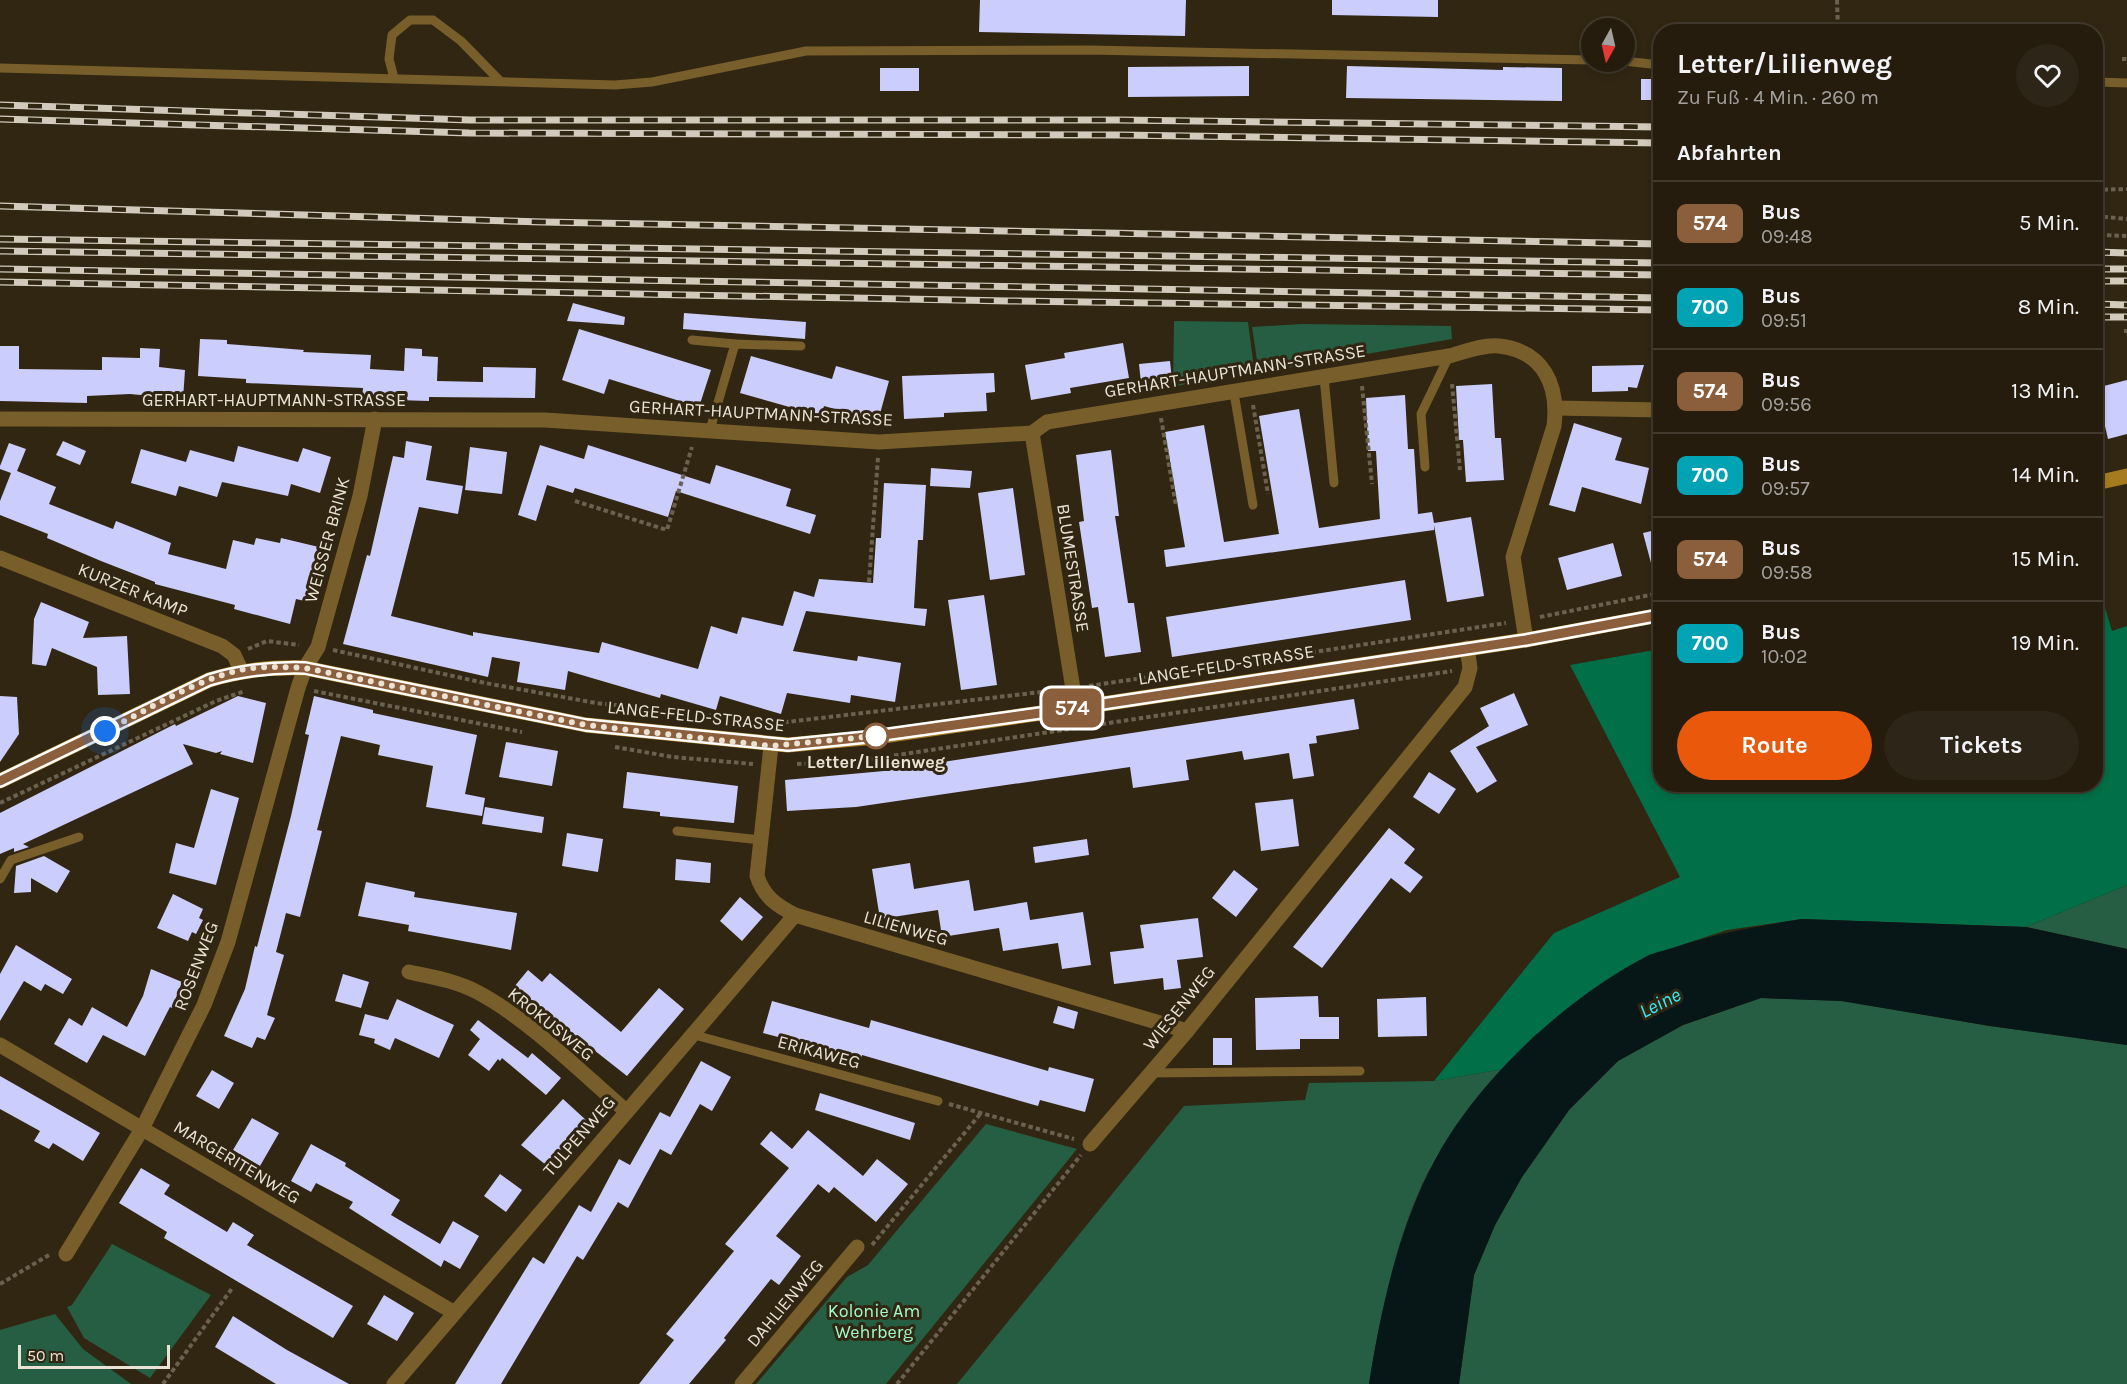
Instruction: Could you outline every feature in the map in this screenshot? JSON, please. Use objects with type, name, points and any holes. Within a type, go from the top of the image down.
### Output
[{"type":"street","name":"GERHART-HAUPTMANN-STRASSE","points":[[0,418],[545,420],[879,442],[1032,433],[1047,422],[1215,392],[1234,393],[1449,356],[1497,345],[1517,350],[1537,362],[1551,382],[1556,408],[1554,426],[1513,557],[1521,621],[1526,640]]},
{"type":"street","points":[[1556,408],[1653,410]]},
{"type":"street","name":"WEISSER BRINK","points":[[305,668],[318,647],[360,496],[375,419]]},
{"type":"street","name":"BLUMESTRASSE","points":[[1032,433],[1076,708]]},
{"type":"street","points":[[2103,481],[2127,476]]},
{"type":"street","name":"KURZER KAMP","points":[[0,558],[222,646],[234,655]]},
{"type":"street","name":"LANGE-FELD-STRASSE","points":[[0,781],[209,680],[241,670],[269,667],[305,668],[586,725],[771,746],[876,736],[1076,708],[1526,640],[1653,616]]},
{"type":"street","name":"WIESENWEG","points":[[1090,1144],[1187,1031],[1465,687],[1470,668],[1467,648]]},
{"type":"street","points":[[234,655],[241,670]]},
{"type":"street","name":"ROSENWEG","points":[[66,1254],[142,1129],[204,1005],[228,942],[305,668]]},
{"type":"street","name":"LILIENWEG","points":[[771,746],[757,876],[762,892],[776,904],[795,915],[1187,1031]]},
{"type":"street","name":"TULPENWEG","points":[[394,1384],[453,1312],[795,915]]},
{"type":"street","name":"KROKUSWEG","points":[[409,972],[444,979],[478,992],[507,1011],[626,1111]]},
{"type":"street","name":"MARGERITENWEG","points":[[0,1045],[453,1312]]},
{"type":"street","name":"DAHLIENWEG","points":[[742,1384],[857,1247]]},
{"type":"lane","points":[[394,78],[389,59],[392,35],[410,20],[433,20],[461,41],[500,81]]},
{"type":"lane","points":[[0,68],[615,85],[652,82],[806,51],[1089,50],[1581,60]]},
{"type":"lane","points":[[1635,62],[1653,64]]},
{"type":"lane","points":[[2103,82],[2127,83]]},
{"type":"lane","points":[[692,340],[801,346]]},
{"type":"lane","points":[[704,429],[735,344]]},
{"type":"lane","points":[[1425,468],[1421,414],[1449,356]]},
{"type":"lane","points":[[1324,376],[1334,483]]},
{"type":"lane","points":[[1234,393],[1253,505]]},
{"type":"lane","points":[[677,831],[761,840]]},
{"type":"lane","points":[[0,879],[11,860],[79,837]]},
{"type":"lane","name":"ERIKAWEG","points":[[691,1034],[938,1101]]},
{"type":"lane","points":[[1151,1073],[1360,1071]]},
{"type":"path","points":[[1837,0],[1838,24]]},
{"type":"path","points":[[2103,190],[2127,189]]},
{"type":"path","points":[[2103,217],[2127,219]]},
{"type":"path","points":[[2103,235],[2127,236]]},
{"type":"path","points":[[1449,356],[1460,470]]},
{"type":"path","points":[[1361,370],[1372,484]]},
{"type":"path","points":[[1250,389],[1268,494]]},
{"type":"path","points":[[1158,403],[1176,506]]},
{"type":"path","points":[[575,501],[667,530],[704,429]]},
{"type":"path","points":[[869,582],[879,442]]},
{"type":"path","points":[[1551,615],[1653,593]]},
{"type":"path","points":[[234,655],[267,641],[318,647],[596,703],[778,723],[1073,689],[1521,621]]},
{"type":"path","points":[[0,803],[216,701],[249,689]]},
{"type":"path","points":[[897,1384],[1090,1144],[938,1101]]},
{"type":"path","points":[[857,1247],[875,1245],[981,1113]]},
{"type":"path","points":[[0,1284],[55,1252],[66,1254]]},
{"type":"path","points":[[164,1384],[233,1287]]},
{"type":"green space","points":[[1174,321],[1248,322],[1254,368],[1173,387]]},
{"type":"green space","points":[[1302,324],[1451,326],[1452,339],[1259,373],[1252,327]]},
{"type":"green space","points":[[2103,601],[2112,631],[2127,626],[2127,885],[2026,927],[1802,919],[1727,930],[1648,956],[1534,1036],[1503,1069],[1434,1081],[1554,933],[1680,877],[1570,665],[1653,650],[1653,792],[2103,792]]},
{"type":"green space","points":[[2127,885],[2127,949],[2026,927]]},
{"type":"green space","points":[[1761,998],[1844,1001],[1990,1026],[2127,1045],[2127,1384],[1459,1384],[1474,1275],[1495,1225],[1522,1177],[1569,1110],[1618,1061],[1683,1025]]},
{"type":"green space","points":[[1503,1069],[1458,1124],[1422,1184],[1401,1239],[1385,1299],[1369,1384],[957,1384],[1184,1106],[1305,1100],[1309,1083],[1434,1081]]},
{"type":"green space","name":"Kolonie Am Wehrberg","points":[[986,1124],[1077,1149],[886,1384],[756,1384],[847,1277],[868,1265]]},
{"type":"green space","points":[[112,1244],[211,1295],[150,1378],[84,1338],[67,1307],[72,1305]]},
{"type":"green space","points":[[55,1314],[83,1349],[131,1384],[0,1384],[0,1330]]},
{"type":"water","name":"Leine","points":[[1802,919],[2026,927],[2127,949],[2127,1045],[1990,1026],[1841,1001],[1761,998],[1683,1025],[1618,1061],[1569,1110],[1522,1177],[1495,1225],[1474,1275],[1459,1384],[1369,1384],[1392,1270],[1421,1188],[1452,1132],[1498,1072],[1555,1018],[1616,974],[1647,956],[1726,933]]},
{"type":"building","points":[[980,0],[1186,0],[1185,36],[979,32]]},
{"type":"building","points":[[1332,0],[1438,0],[1438,17],[1332,15]]},
{"type":"building","points":[[1249,66],[1249,96],[1128,97],[1128,67]]},
{"type":"building","points":[[1347,66],[1503,70],[1503,67],[1562,68],[1562,101],[1346,98]]},
{"type":"building","points":[[880,68],[919,68],[919,91],[880,91]]},
{"type":"building","points":[[1641,79],[1653,79],[1653,100],[1641,100]]},
{"type":"building","points":[[573,303],[625,317],[624,325],[567,321]]},
{"type":"building","points":[[684,313],[806,322],[805,339],[683,329]]},
{"type":"building","points":[[579,329],[711,370],[699,407],[609,379],[604,394],[562,380]]},
{"type":"building","points":[[200,339],[227,340],[227,344],[304,350],[303,352],[371,355],[370,369],[404,371],[405,348],[422,349],[422,356],[438,357],[437,381],[483,382],[483,367],[536,368],[535,398],[429,397],[429,401],[362,399],[363,388],[246,383],[246,379],[198,376]]},
{"type":"building","points":[[1123,343],[1129,378],[1070,388],[1071,393],[1031,400],[1025,365],[1065,358],[1064,353]]},
{"type":"building","points":[[0,346],[19,346],[19,369],[102,370],[102,357],[140,358],[140,348],[160,349],[159,367],[185,370],[183,399],[130,394],[87,396],[87,403],[0,401]]},
{"type":"building","points":[[751,356],[832,379],[836,366],[889,381],[878,421],[824,406],[821,416],[740,393]]},
{"type":"building","points":[[1170,361],[1172,380],[1141,383],[1139,364]]},
{"type":"building","points":[[1644,365],[1637,388],[1628,387],[1628,391],[1592,392],[1592,366]]},
{"type":"building","points":[[994,373],[995,392],[986,393],[987,411],[944,413],[944,417],[904,419],[902,376]]},
{"type":"building","points":[[2127,380],[2127,434],[2108,439],[2103,418],[2103,386]]},
{"type":"building","points":[[1492,384],[1495,438],[1501,438],[1504,480],[1466,482],[1463,440],[1459,440],[1456,386]]},
{"type":"building","points":[[1405,395],[1408,449],[1414,449],[1418,514],[1432,512],[1434,523],[1471,517],[1484,596],[1447,602],[1434,525],[1434,530],[1166,567],[1164,550],[1185,547],[1165,432],[1204,425],[1224,542],[1279,534],[1259,416],[1299,409],[1319,528],[1380,519],[1376,451],[1368,451],[1366,398]]},
{"type":"building","points":[[1574,423],[1622,438],[1615,460],[1649,468],[1641,504],[1582,487],[1575,512],[1549,505]]},
{"type":"building","points":[[63,441],[86,451],[80,465],[56,455]]},
{"type":"building","points":[[406,441],[432,446],[426,480],[463,486],[458,514],[419,507],[391,616],[473,636],[473,632],[599,653],[602,642],[698,669],[711,626],[737,634],[742,617],[783,626],[794,591],[814,597],[819,579],[873,583],[876,538],[881,538],[884,483],[926,485],[923,540],[918,540],[914,608],[927,609],[925,626],[806,611],[793,651],[857,661],[858,656],[901,663],[895,702],[851,695],[850,703],[787,693],[781,714],[720,696],[716,710],[661,694],[660,698],[568,671],[565,690],[517,682],[520,662],[492,657],[488,677],[343,644],[367,555],[370,556],[393,456],[404,458]]},
{"type":"building","points":[[9,443],[26,449],[17,471],[56,487],[49,504],[113,529],[116,521],[171,543],[168,554],[226,569],[233,540],[254,545],[256,538],[280,543],[281,538],[323,548],[309,602],[296,599],[290,624],[234,609],[235,605],[155,584],[155,582],[47,538],[48,534],[0,515],[0,501],[11,473],[0,469],[0,466]]},
{"type":"building","points":[[540,445],[584,459],[588,445],[710,484],[716,465],[791,489],[786,506],[816,515],[810,534],[676,491],[668,517],[575,488],[573,493],[547,485],[536,521],[518,515]]},
{"type":"building","points":[[238,446],[298,462],[303,448],[331,457],[320,493],[291,484],[288,496],[222,482],[217,497],[179,486],[176,496],[131,483],[141,449],[186,462],[190,450],[234,462]]},
{"type":"building","points":[[470,447],[507,452],[502,494],[465,490]]},
{"type":"building","points":[[1111,450],[1119,516],[1115,516],[1128,603],[1134,603],[1141,652],[1105,657],[1098,607],[1092,608],[1079,522],[1084,521],[1076,455]]},
{"type":"building","points":[[931,468],[972,471],[970,488],[930,486]]},
{"type":"building","points":[[1013,488],[1025,575],[990,580],[978,493]]},
{"type":"building","points":[[1653,531],[1653,570],[1643,533]]},
{"type":"building","points":[[1613,543],[1622,576],[1567,590],[1558,558]]},
{"type":"building","points":[[1405,580],[1411,620],[1172,657],[1166,617]]},
{"type":"building","points":[[984,595],[997,685],[961,690],[948,600]]},
{"type":"building","points":[[41,602],[89,622],[83,638],[127,636],[130,694],[98,695],[97,667],[52,648],[46,666],[32,664],[34,619]]},
{"type":"building","points":[[1514,693],[1528,725],[1476,747],[1497,781],[1477,793],[1450,751],[1489,726],[1480,708]]},
{"type":"building","points":[[0,696],[17,697],[19,734],[0,762]]},
{"type":"building","points":[[238,696],[266,703],[253,763],[220,754],[222,751],[216,753],[183,744],[193,764],[23,844],[29,847],[14,852],[14,848],[0,854],[0,813],[175,724],[176,726]]},
{"type":"building","points":[[314,696],[373,710],[373,713],[477,735],[465,794],[485,798],[482,816],[426,807],[433,766],[378,755],[380,745],[341,736],[317,830],[322,831],[300,917],[286,913],[276,952],[284,955],[267,1015],[275,1018],[265,1040],[257,1037],[252,1048],[224,1036],[245,989],[255,946],[257,947],[291,816],[309,735],[305,734]]},
{"type":"building","points":[[1354,699],[1359,729],[1316,736],[1317,743],[1309,744],[1314,776],[1293,779],[1289,753],[1244,760],[1242,751],[1186,760],[1189,780],[1133,788],[1130,767],[856,807],[787,811],[785,780],[884,771]]},
{"type":"building","points":[[506,742],[558,751],[552,786],[499,777]]},
{"type":"building","points":[[627,772],[738,786],[734,823],[660,816],[660,812],[623,808]]},
{"type":"building","points":[[1429,772],[1456,789],[1439,814],[1413,797]]},
{"type":"building","points":[[211,789],[239,798],[216,885],[169,873],[176,843],[194,848]]},
{"type":"building","points":[[1293,799],[1299,846],[1261,851],[1255,803]]},
{"type":"building","points":[[485,807],[544,817],[542,833],[482,824]]},
{"type":"building","points":[[1389,828],[1415,849],[1404,863],[1423,877],[1410,893],[1391,878],[1322,968],[1293,947]]},
{"type":"building","points":[[567,833],[603,839],[598,872],[562,866]]},
{"type":"building","points":[[1087,839],[1089,855],[1035,863],[1033,847]]},
{"type":"building","points":[[44,856],[70,871],[57,893],[31,878],[31,892],[14,893],[16,866]]},
{"type":"building","points":[[676,859],[711,863],[710,883],[675,880]]},
{"type":"building","points":[[910,863],[914,889],[969,880],[974,911],[1027,902],[1030,920],[1083,912],[1091,965],[1062,969],[1058,943],[1003,951],[999,928],[942,937],[938,910],[880,919],[872,869]]},
{"type":"building","points":[[1234,870],[1258,889],[1236,917],[1212,898]]},
{"type":"building","points":[[366,882],[415,892],[414,897],[517,913],[511,950],[408,931],[409,925],[358,916]]},
{"type":"building","points":[[173,894],[203,909],[199,918],[203,920],[196,934],[192,932],[188,941],[157,928]]},
{"type":"building","points":[[740,897],[763,917],[742,941],[720,921]]},
{"type":"building","points":[[1198,918],[1203,957],[1177,960],[1181,988],[1164,990],[1163,978],[1114,984],[1110,952],[1144,948],[1140,925]]},
{"type":"building","points":[[16,945],[72,979],[63,994],[45,984],[41,991],[24,981],[0,1021],[0,974]]},
{"type":"building","points":[[151,969],[182,982],[172,1008],[170,1007],[145,1056],[103,1035],[87,1063],[54,1044],[69,1018],[82,1026],[92,1007],[127,1027],[143,996]]},
{"type":"building","points":[[528,970],[542,982],[550,973],[621,1032],[659,988],[684,1009],[627,1076],[514,987]]},
{"type":"building","points":[[343,974],[369,982],[361,1008],[335,1001]]},
{"type":"building","points":[[1318,996],[1319,1017],[1339,1017],[1339,1039],[1300,1039],[1300,1049],[1256,1050],[1255,998]]},
{"type":"building","points":[[1426,997],[1427,1036],[1378,1037],[1377,999]]},
{"type":"building","points":[[397,999],[454,1025],[439,1058],[395,1038],[390,1050],[374,1043],[375,1039],[359,1035],[365,1014],[388,1020]]},
{"type":"building","points":[[772,1001],[869,1028],[871,1020],[1048,1071],[1049,1067],[1094,1079],[1085,1112],[1040,1100],[1038,1106],[862,1055],[861,1059],[763,1033]]},
{"type":"building","points":[[1058,1006],[1078,1012],[1074,1029],[1053,1023]]},
{"type":"building","points":[[478,1020],[528,1058],[532,1053],[561,1078],[546,1095],[502,1058],[500,1061],[498,1059],[489,1071],[468,1055],[480,1039],[470,1030]]},
{"type":"building","points":[[1213,1038],[1232,1038],[1232,1065],[1213,1065]]},
{"type":"building","points":[[701,1061],[731,1077],[712,1111],[700,1104],[671,1155],[660,1149],[628,1208],[618,1202],[583,1260],[577,1256],[501,1384],[455,1384],[533,1257],[544,1264],[579,1205],[591,1212],[619,1159],[630,1165],[660,1112],[670,1117]]},
{"type":"building","points":[[212,1070],[234,1083],[219,1109],[196,1096]]},
{"type":"building","points":[[0,1076],[100,1133],[83,1161],[53,1143],[49,1149],[34,1141],[40,1131],[0,1109]]},
{"type":"building","points":[[820,1093],[915,1123],[910,1140],[815,1110]]},
{"type":"building","points":[[563,1099],[587,1121],[546,1165],[521,1145]]},
{"type":"building","points":[[252,1118],[279,1133],[260,1166],[233,1150]]},
{"type":"building","points":[[808,1130],[863,1176],[877,1159],[908,1184],[876,1222],[834,1187],[829,1193],[818,1184],[776,1236],[801,1256],[779,1285],[771,1279],[724,1338],[726,1340],[689,1384],[639,1384],[674,1340],[666,1334],[734,1251],[725,1244],[789,1168],[760,1144],[771,1131],[792,1149]]},
{"type":"building","points":[[311,1144],[346,1163],[345,1166],[400,1200],[391,1215],[440,1244],[453,1221],[479,1236],[460,1269],[444,1260],[441,1267],[349,1208],[353,1202],[316,1183],[311,1192],[291,1181]]},
{"type":"building","points":[[141,1168],[170,1185],[164,1194],[227,1232],[233,1222],[254,1235],[247,1245],[353,1306],[333,1338],[164,1238],[167,1232],[119,1203]]},
{"type":"building","points":[[500,1174],[522,1190],[506,1212],[484,1196]]},
{"type":"building","points":[[384,1295],[414,1313],[397,1341],[367,1324]]},
{"type":"building","points":[[233,1316],[287,1350],[349,1384],[276,1384],[215,1347]]},
{"type":"railway","points":[[0,105],[470,120],[1119,120],[1653,127]]},
{"type":"railway","points":[[0,119],[469,133],[1119,135],[1653,143]]},
{"type":"railway","points":[[0,206],[543,222],[1653,244]]},
{"type":"railway","points":[[0,239],[1653,263]]},
{"type":"railway","points":[[0,251],[1653,275]]},
{"type":"railway","points":[[2103,252],[2127,253]]},
{"type":"railway","points":[[0,269],[1653,298]]},
{"type":"railway","points":[[2103,269],[2127,269]]},
{"type":"railway","points":[[2103,281],[2127,281]]},
{"type":"railway","points":[[0,282],[1009,301],[1653,310]]},
{"type":"railway","points":[[2103,304],[2127,305]]},
{"type":"railway","points":[[2103,317],[2127,317]]},
{"type":"bus line","name":"574","points":[[0,781],[209,680],[241,670],[269,667],[305,668],[586,725],[771,746],[876,736],[1076,708],[1526,640],[1653,616]]},
{"type":"place","name":"Letter/Lilienweg","points":[[876,736]]},
{"type":"route","points":[[105,731],[209,680],[241,670],[269,667],[305,668],[586,725],[771,746],[876,736]]}]
